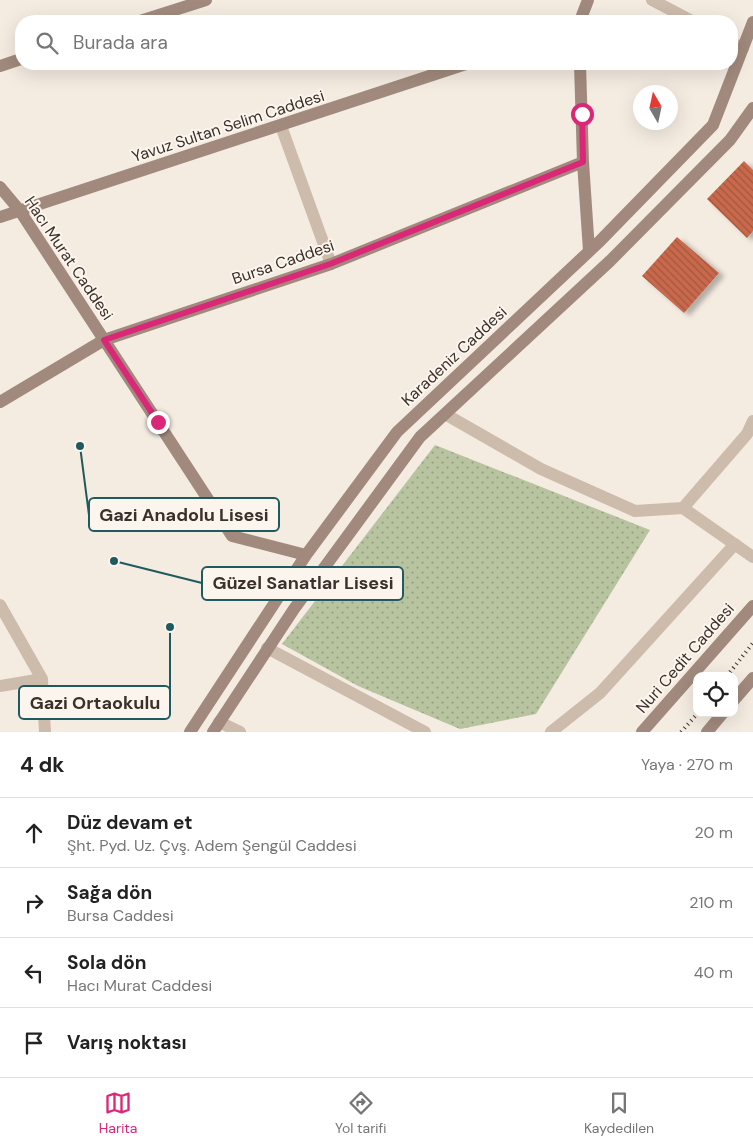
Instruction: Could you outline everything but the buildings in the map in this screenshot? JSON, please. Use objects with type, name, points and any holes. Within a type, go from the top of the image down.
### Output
[{"type":"street","points":[[159,15],[206,0]]},
{"type":"street","points":[[582,15],[588,0]]},
{"type":"street","points":[[652,0],[681,15]]},
{"type":"street","name":"Karadeniz Caddesi","points":[[738,44],[753,22]]},
{"type":"street","points":[[0,66],[15,61]]},
{"type":"street","name":"Yavuz Sultan Selim Caddesi","points":[[0,217],[448,70]]},
{"type":"street","points":[[580,70],[583,162],[589,251]]},
{"type":"street","name":"Karadeniz Caddesi","points":[[190,732],[306,555],[397,432],[589,251],[712,125],[729,70]]},
{"type":"street","points":[[240,732],[216,727],[267,648],[420,437],[610,261],[730,140],[753,108]]},
{"type":"street","points":[[281,126],[330,264]]},
{"type":"street","name":"Bursa Caddesi","points":[[0,402],[104,340],[330,264],[583,162]]},
{"type":"street","name":"Hacı Murat Caddesi","points":[[0,188],[20,211],[232,536],[306,555]]},
{"type":"street","points":[[445,414],[541,469],[635,511],[683,508],[753,557]]},
{"type":"street","points":[[683,508],[746,434],[753,422]]},
{"type":"street","points":[[551,732],[600,693],[735,544]]},
{"type":"street","points":[[0,605],[42,679],[45,732]]},
{"type":"street","name":"Nuri Cedit Caddesi","points":[[642,732],[753,606]]},
{"type":"street","points":[[267,648],[425,732]]},
{"type":"street","points":[[738,695],[753,678]]},
{"type":"street","points":[[0,686],[42,679]]},
{"type":"street","points":[[707,732],[720,717]]},
{"type":"green space","points":[[435,445],[650,530],[536,714],[460,729],[358,686],[282,644]]},
{"type":"railway","points":[[730,672],[753,643]]},
{"type":"railway","points":[[681,732],[694,717]]},
{"type":"place","name":"Gazi Anadolu Lisesi","points":[[80,446]]},
{"type":"place","name":"Güzel Sanatlar Lisesi","points":[[114,561]]},
{"type":"place","name":"Gazi Ortaokulu","points":[[170,627]]},
{"type":"route","points":[[158,422],[104,340],[330,264],[583,162],[582,114]]}]
